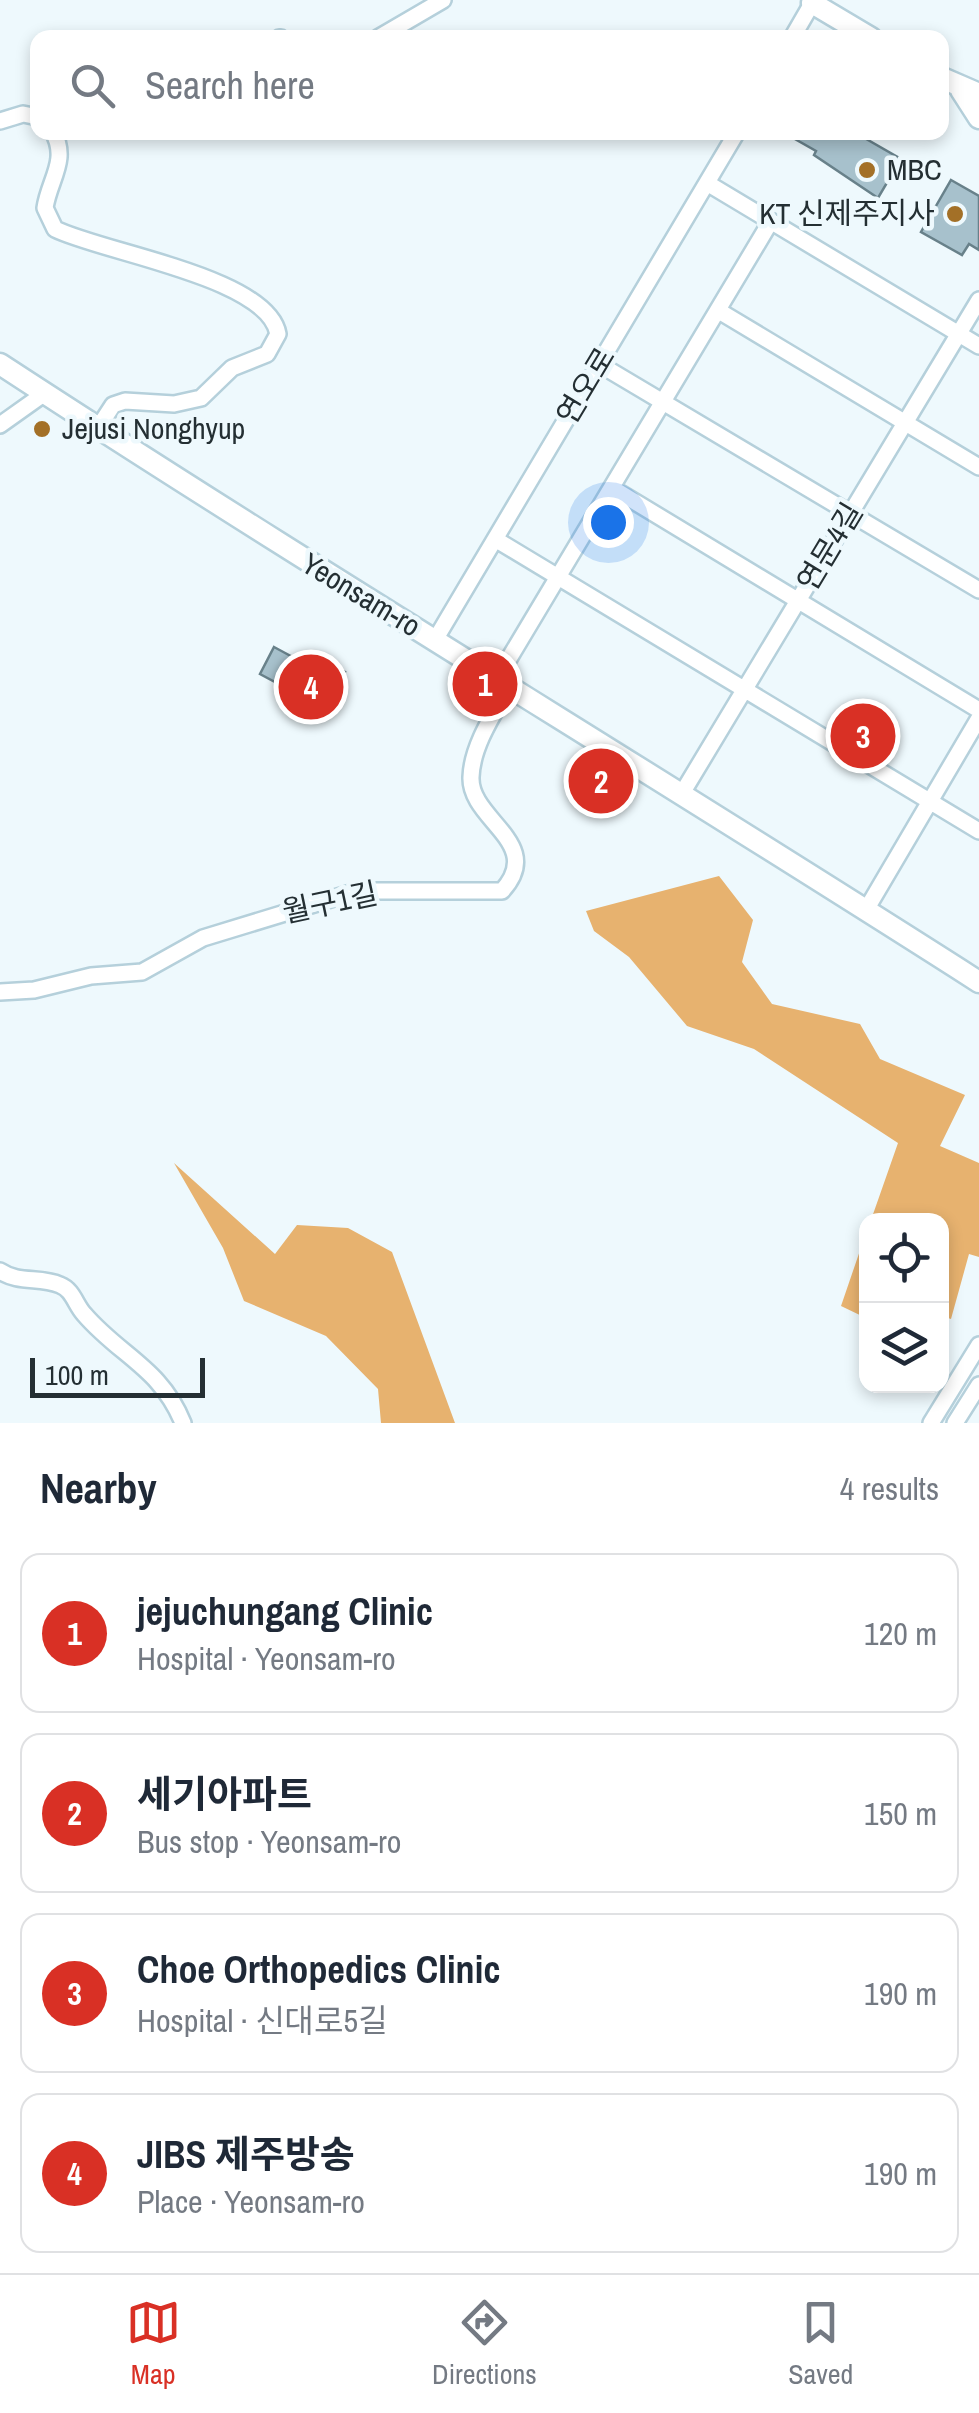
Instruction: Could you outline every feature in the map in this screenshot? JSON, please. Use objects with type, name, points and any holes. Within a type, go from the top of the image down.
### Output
[{"type":"main road","points":[[813,2],[858,30]]},
{"type":"main road","points":[[970,92],[979,118]]},
{"type":"main road","name":"Yeonsam-ro","points":[[0,364],[979,982]]},
{"type":"street","points":[[392,30],[444,0]]},
{"type":"street","points":[[797,30],[813,2]]},
{"type":"street","points":[[0,100],[4,119],[30,117]]},
{"type":"street","points":[[56,140],[60,165],[45,208],[55,229],[162,267],[194,271],[268,313],[278,334],[267,354],[232,368],[201,398],[174,404],[125,401],[113,405],[98,428]]},
{"type":"street","name":"연오로","points":[[435,640],[732,140]]},
{"type":"street","points":[[708,182],[979,346]]},
{"type":"street","points":[[504,681],[558,577],[771,220]]},
{"type":"street","name":"연문4길","points":[[681,795],[979,300]]},
{"type":"street","points":[[719,310],[979,467]]},
{"type":"street","points":[[599,364],[979,590]]},
{"type":"street","points":[[0,425],[45,393]]},
{"type":"street","points":[[612,488],[979,710]]},
{"type":"street","points":[[495,539],[979,831]]},
{"type":"street","name":"월구1길","points":[[0,992],[34,990],[91,976],[142,972],[203,938],[357,891],[502,891],[514,872],[515,850],[473,792],[470,780],[504,681]]},
{"type":"street","points":[[866,910],[979,718]]},
{"type":"street","points":[[0,1271],[12,1279],[53,1282],[71,1292],[84,1314],[164,1384],[183,1423]]},
{"type":"street","points":[[931,1423],[979,1344]]},
{"type":"street","points":[[956,1423],[979,1385]]},
{"type":"shaded area","points":[[719,876],[753,920],[742,962],[772,1004],[860,1024],[880,1059],[965,1095],[940,1146],[979,1163],[979,1257],[969,1254],[951,1319],[949,1213],[873,1213],[898,1143],[754,1049],[687,1026],[629,957],[594,931],[586,911]]},
{"type":"shaded area","points":[[174,1163],[275,1254],[297,1225],[348,1228],[392,1252],[455,1423],[381,1423],[378,1389],[326,1336],[244,1301],[223,1248]]},
{"type":"shaded area","points":[[859,1253],[859,1315],[841,1306]]},
{"type":"building","name":"MBC","points":[[797,140],[868,140],[901,159],[878,198],[814,155],[816,151]]},
{"type":"building","name":"KT 신제주지사","points":[[951,180],[979,196],[979,250],[969,244],[962,255],[921,232]]},
{"type":"building","points":[[274,647],[315,669],[321,658],[345,672],[328,704],[321,700],[318,705],[260,674]]},
{"type":"place","name":"MBC","points":[[867,170]]},
{"type":"place","name":"KT 신제주지사","points":[[955,214]]},
{"type":"place","name":"Jejusi Nonghyup","points":[[42,429]]},
{"type":"place","name":"jejuchungang Clinic","points":[[485,684]]},
{"type":"place","name":"JIBS 제주방송","points":[[311,687]]},
{"type":"place","name":"Choe Orthopedics Clinic","points":[[863,736]]},
{"type":"place","name":"세기아파트","points":[[601,781]]}]
